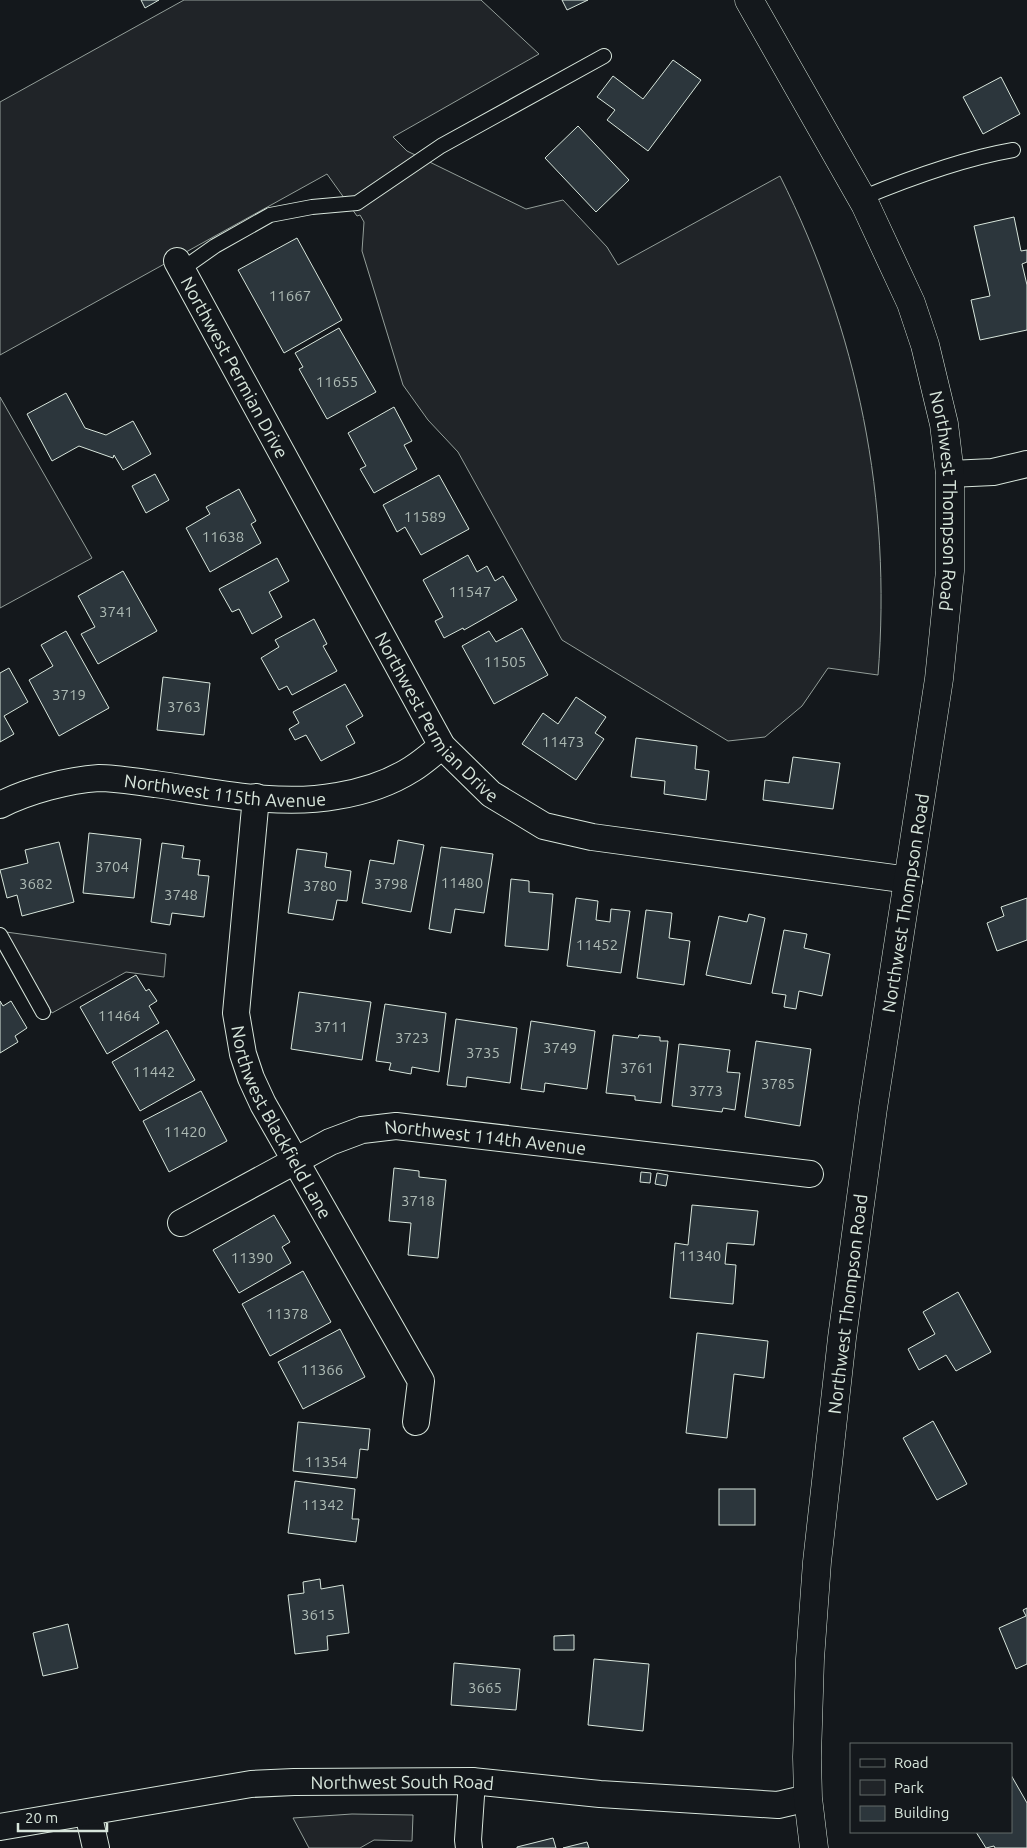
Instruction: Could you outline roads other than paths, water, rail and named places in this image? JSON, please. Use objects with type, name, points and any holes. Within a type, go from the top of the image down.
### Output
[{"type":"street","name":"Northwest Thompson Road","points":[[749,0],[862,198],[911,303],[925,345],[944,424],[950,474],[949,581],[939,679],[868,1145],[842,1338],[819,1542],[810,1660],[807,1757],[808,1798],[814,1848]]},
{"type":"street","name":"Northwest Permian Drive","points":[[179,265],[442,746],[490,794],[544,826],[592,837],[909,880]]},
{"type":"street","points":[[950,474],[993,472],[1027,464]]},
{"type":"street","name":"Northwest 115th Avenue","points":[[0,805],[31,792],[67,783],[99,778],[256,798],[305,800],[336,797],[391,780],[411,770],[442,746]]},
{"type":"street","name":"Northwest Blackfield Lane","points":[[256,798],[236,1013],[242,1054],[263,1104],[421,1381],[416,1422]]},
{"type":"street","name":"Northwest 114th Avenue","points":[[181,1223],[330,1142],[362,1130],[396,1126],[810,1174]]},
{"type":"street","points":[[470,1848],[468,1840],[472,1781]]},
{"type":"street","name":"Northwest South Road","points":[[0,1827],[251,1784],[472,1781],[600,1794],[778,1805],[808,1798]]},
{"type":"street","points":[[88,1812],[96,1848]]},
{"type":"lane","points":[[179,265],[270,215],[312,206],[357,203],[441,146],[604,56]]},
{"type":"lane","points":[[862,198],[905,180],[994,153],[1013,150]]},
{"type":"lane","points":[[0,934],[43,1012]]}]
